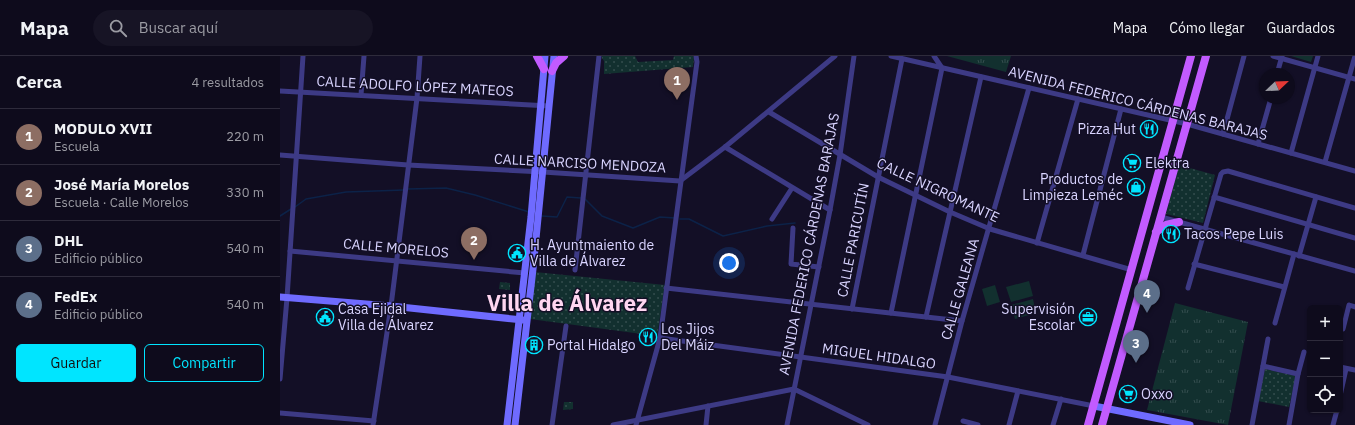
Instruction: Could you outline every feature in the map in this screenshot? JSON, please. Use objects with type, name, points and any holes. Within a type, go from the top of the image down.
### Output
[{"type":"main road","points":[[537,56],[548,70]]},
{"type":"main road","points":[[544,56],[548,70]]},
{"type":"main road","points":[[507,425],[525,273],[543,172],[545,106],[548,70],[554,56]]},
{"type":"main road","points":[[548,70],[564,56]]},
{"type":"main road","points":[[1088,425],[1191,56]]},
{"type":"main road","points":[[1102,425],[1206,56]]},
{"type":"main road","points":[[515,425],[527,320],[535,214],[535,172],[545,106]]},
{"type":"main road","points":[[1156,232],[1166,225],[1179,222]]},
{"type":"main road","points":[[1129,282],[1142,284]]},
{"type":"main road","points":[[284,298],[391,306],[527,320]]},
{"type":"main road","points":[[1094,406],[1190,425]]},
{"type":"street","points":[[280,379],[284,298],[290,251],[303,56]]},
{"type":"street","points":[[361,95],[364,56]]},
{"type":"street","points":[[280,413],[374,423],[391,306],[417,98],[420,56]]},
{"type":"street","points":[[575,270],[599,56]]},
{"type":"street","points":[[637,422],[660,335],[697,62],[696,56]]},
{"type":"street","name":"CALLE NARCISO MENDOZA","points":[[280,155],[408,166],[680,180],[725,148],[769,112],[829,58],[835,56]]},
{"type":"street","name":"AVENIDA FEDERICO CÁRDENAS BARAJAS","points":[[787,425],[840,155],[854,56]]},
{"type":"street","name":"AVENIDA FEDERICO CÁRDENAS BARAJAS","points":[[891,56],[1187,124],[1355,171]]},
{"type":"street","points":[[891,313],[942,68],[934,56]]},
{"type":"street","points":[[1223,134],[1244,56]]},
{"type":"street","points":[[1272,56],[1282,57],[1355,79]]},
{"type":"street","points":[[1292,153],[1318,56]]},
{"type":"street","points":[[1325,162],[1355,56]]},
{"type":"street","points":[[1279,68],[1282,57]]},
{"type":"street","name":"CALLE PARICUTÍN","points":[[852,309],[902,59]]},
{"type":"street","points":[[926,317],[981,77]]},
{"type":"street","name":"CALLE GALEANA","points":[[935,425],[962,321],[990,229],[1029,88]]},
{"type":"street","name":"CALLE ADOLFO LÓPEZ MATEOS","points":[[280,91],[545,106]]},
{"type":"street","points":[[1037,243],[1078,99]]},
{"type":"street","points":[[1258,144],[1269,104]]},
{"type":"street","points":[[1083,256],[1121,109]]},
{"type":"street","name":"CALLE NIGROMANTE","points":[[769,112],[878,177],[950,212],[990,229],[1132,270]]},
{"type":"street","points":[[725,148],[830,210]]},
{"type":"street","points":[[1188,288],[1221,174],[1224,172],[1228,171],[1355,208]]},
{"type":"street","points":[[772,219],[792,188]]},
{"type":"street","points":[[1214,197],[1355,238]]},
{"type":"street","points":[[1275,323],[1284,287],[1308,224],[1316,197]]},
{"type":"street","points":[[1161,217],[1355,271]]},
{"type":"street","points":[[793,228],[791,264],[819,267]]},
{"type":"street","name":"CALLE MORELOS","points":[[290,251],[525,273]]},
{"type":"street","points":[[1194,264],[1284,287]]},
{"type":"street","points":[[666,288],[962,321]]},
{"type":"street","points":[[1343,329],[1349,305],[1355,307]]},
{"type":"street","points":[[552,425],[566,326]]},
{"type":"street","name":"MIGUEL HIDALGO","points":[[660,335],[800,357],[948,377],[1094,406]]},
{"type":"street","points":[[1252,425],[1268,339]]},
{"type":"street","points":[[1289,425],[1298,374],[1304,352]]},
{"type":"street","points":[[1263,366],[1298,374]]},
{"type":"street","points":[[1343,368],[1355,370]]},
{"type":"street","points":[[1343,382],[1346,369]]},
{"type":"street","points":[[613,425],[637,422],[794,389],[859,423],[868,425]]},
{"type":"street","points":[[1009,425],[1018,391]]},
{"type":"street","points":[[1053,425],[1060,399]]},
{"type":"street","points":[[706,425],[708,406]]},
{"type":"street","points":[[1333,425],[1336,413]]},
{"type":"street","points":[[962,421],[978,425]]},
{"type":"green space","points":[[602,56],[635,56],[638,62],[673,60],[674,56],[693,56],[694,58],[693,67],[604,74],[604,61]]},
{"type":"green space","points":[[947,56],[1011,56],[1006,72]]},
{"type":"green space","points":[[1291,56],[1313,56],[1311,62]]},
{"type":"green space","points":[[1179,165],[1215,175],[1203,223],[1166,214]]},
{"type":"green space","points":[[535,272],[665,285],[657,336],[530,319]]},
{"type":"green space","points":[[1029,281],[1033,296],[1011,302],[1006,287]]},
{"type":"green space","points":[[500,282],[510,283],[510,290],[499,289]]},
{"type":"green space","points":[[995,285],[1000,302],[987,306],[982,289]]},
{"type":"green space","points":[[1033,299],[1036,313],[1015,319],[1011,305]]},
{"type":"green space","points":[[1175,303],[1248,322],[1228,425],[1147,410]]},
{"type":"green space","points":[[1265,369],[1296,376],[1289,407],[1258,401]]},
{"type":"green space","points":[[564,402],[573,402],[573,409],[563,410]]},
{"type":"waterway","points":[[408,189],[446,188],[475,195],[529,212]]},
{"type":"waterway","points":[[295,207],[306,199],[346,192],[404,190]]},
{"type":"waterway","points":[[542,216],[557,217],[567,197],[581,198]]},
{"type":"waterway","points":[[585,199],[602,216],[633,228],[660,217],[675,218]]},
{"type":"waterway","points":[[280,216],[291,209]]},
{"type":"waterway","points":[[680,219],[689,219],[723,236],[767,226],[795,223]]},
{"type":"place","name":"MODULO XVII","points":[[677,100]]},
{"type":"place","name":"Pizza Hut","points":[[1149,129]]},
{"type":"place","name":"Elektra","points":[[1132,163]]},
{"type":"place","name":"Productos de Limpieza Leméc","points":[[1136,187]]},
{"type":"place","name":"Tacos Pepe Luis","points":[[1171,234]]},
{"type":"place","name":"H. Ayuntmaiento de Villa de Álvarez","points":[[517,253]]},
{"type":"place","name":"José María Morelos","points":[[474,260]]},
{"type":"place","name":"FedEx","points":[[1147,313]]},
{"type":"place","name":"Casa Ejidal Villa de Álvarez","points":[[325,317]]},
{"type":"place","name":"Supervisión Escolar","points":[[1088,317]]},
{"type":"place","name":"Los Jijos Del Máiz","points":[[648,337]]},
{"type":"place","name":"Portal Hidalgo","points":[[534,345]]},
{"type":"place","name":"DHL","points":[[1136,363]]},
{"type":"place","name":"Oxxo","points":[[1128,394]]},
{"type":"district","name":"Villa de Álvarez","points":[[567,303]]}]
